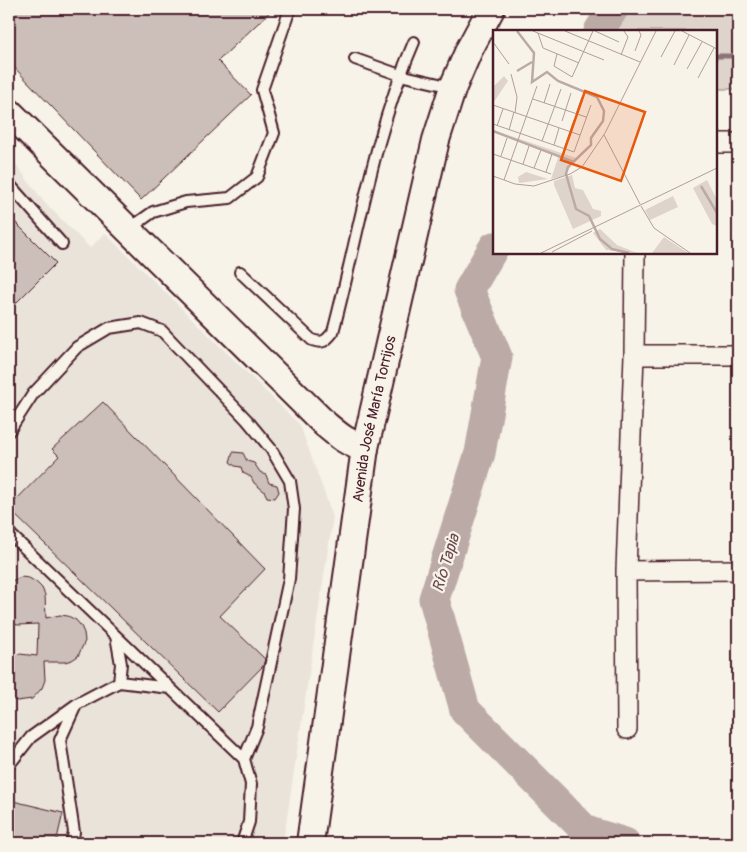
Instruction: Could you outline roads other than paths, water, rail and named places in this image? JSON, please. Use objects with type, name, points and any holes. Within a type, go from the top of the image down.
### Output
[{"type":"main road","name":"Avenida José María Torrijos","points":[[310,843],[365,448],[436,140],[453,87],[469,50],[491,9]]},
{"type":"main road","points":[[9,112],[325,424],[341,438],[365,448]]},
{"type":"street","points":[[717,143],[738,143]]},
{"type":"street","points":[[627,728],[626,571],[634,355],[635,254]]},
{"type":"street","points":[[634,355],[738,355]]},
{"type":"street","points":[[626,571],[738,570]]},
{"type":"lane","points":[[128,230],[153,212],[186,202],[230,198],[257,177],[274,133],[262,90],[290,9]]},
{"type":"lane","points":[[240,272],[312,340],[320,343],[326,341],[333,332],[369,177],[400,75],[414,42]]},
{"type":"lane","points":[[354,59],[400,75],[453,87]]},
{"type":"lane","points":[[9,184],[62,244]]},
{"type":"lane","points":[[9,431],[33,394],[77,347],[109,328],[141,323],[162,331],[247,420],[271,449],[290,481],[294,510],[289,580],[257,727],[244,759]]},
{"type":"lane","points":[[9,532],[244,759],[252,784],[249,822],[242,843]]},
{"type":"lane","points":[[116,636],[121,664],[119,682]]},
{"type":"lane","points":[[9,765],[32,737],[77,704],[119,682],[170,688]]},
{"type":"lane","points":[[72,843],[74,832],[60,740],[77,704]]},
{"type":"waterway","name":"Río Tapia","points":[[600,30],[613,9]]},
{"type":"waterway","points":[[717,56],[738,56]]},
{"type":"waterway","name":"Río Tapia","points":[[493,249],[469,290],[497,357],[480,453],[434,599],[465,710],[586,831],[625,843]]}]
